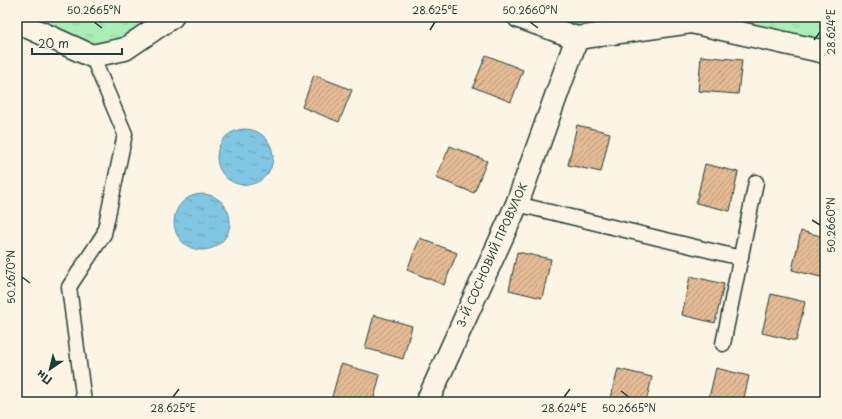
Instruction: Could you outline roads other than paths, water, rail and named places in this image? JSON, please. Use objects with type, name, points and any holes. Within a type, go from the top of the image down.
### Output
[{"type":"street","points":[[17,22],[92,56],[125,49],[172,17]]},
{"type":"street","points":[[519,17],[577,38],[691,22],[825,52]]},
{"type":"street","name":"3-Й СОСНОВИЙ ПРОВУЛОК","points":[[427,402],[517,204],[577,38]]},
{"type":"lane","points":[[84,402],[69,287],[104,234],[125,134],[92,56]]},
{"type":"lane","points":[[723,344],[756,182]]},
{"type":"lane","points":[[517,204],[741,258]]},
{"type":"water","points":[[17,40],[20,41],[21,71],[17,119]]},
{"type":"water","points":[[245,129],[256,131],[265,137],[271,146],[273,157],[271,168],[265,177],[256,183],[245,185],[234,183],[225,177],[219,168],[217,157],[219,146],[225,137],[234,131]]},
{"type":"water","points":[[202,194],[213,196],[222,202],[228,211],[230,222],[228,233],[222,242],[213,248],[202,250],[191,248],[182,242],[176,233],[174,222],[176,211],[182,202],[191,196]]}]
